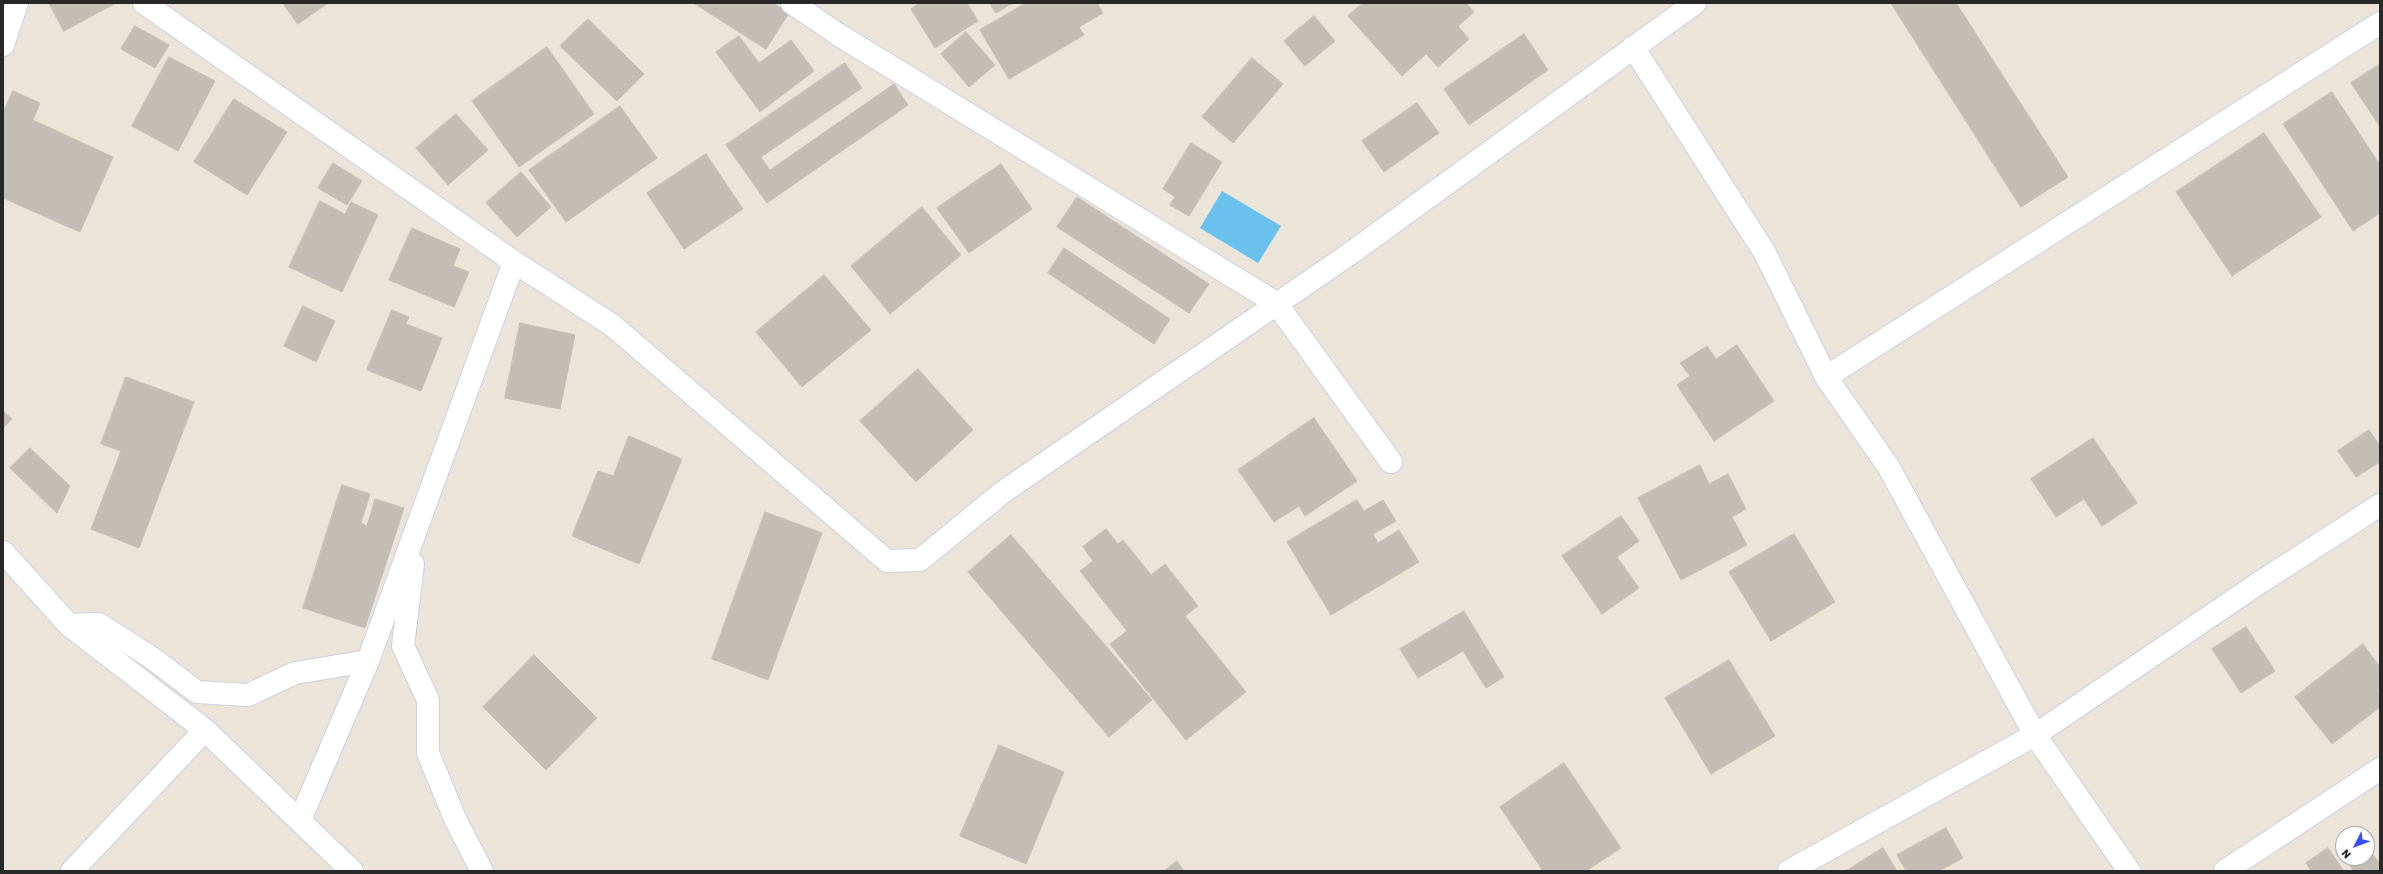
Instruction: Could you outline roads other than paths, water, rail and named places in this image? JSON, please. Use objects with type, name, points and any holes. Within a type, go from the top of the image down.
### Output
[{"type":"street","points":[[3,45],[17,3]]},
{"type":"street","points":[[144,3],[514,262],[612,325],[888,560],[920,560],[1003,492],[1351,252],[1695,3]]},
{"type":"street","points":[[792,3],[839,35],[1276,303],[1391,462]]},
{"type":"street","points":[[1826,377],[2380,23]]},
{"type":"street","points":[[1633,47],[1765,253],[1826,377],[1888,466],[2034,735],[2129,871]]},
{"type":"street","points":[[300,820],[368,661],[514,262]]},
{"type":"street","points":[[1789,871],[2034,735],[2252,588],[2380,505]]},
{"type":"street","points":[[418,526],[403,646],[428,700],[428,754],[456,821],[482,871]]},
{"type":"street","points":[[3,552],[69,625],[205,730],[352,871]]},
{"type":"street","points":[[69,625],[98,624],[152,658],[197,692],[248,695],[295,672],[368,661]]},
{"type":"street","points":[[72,871],[205,730]]},
{"type":"street","points":[[2225,871],[2380,769]]},
{"type":"water","points":[[1222,191],[1281,226],[1258,263],[1200,228]]}]
